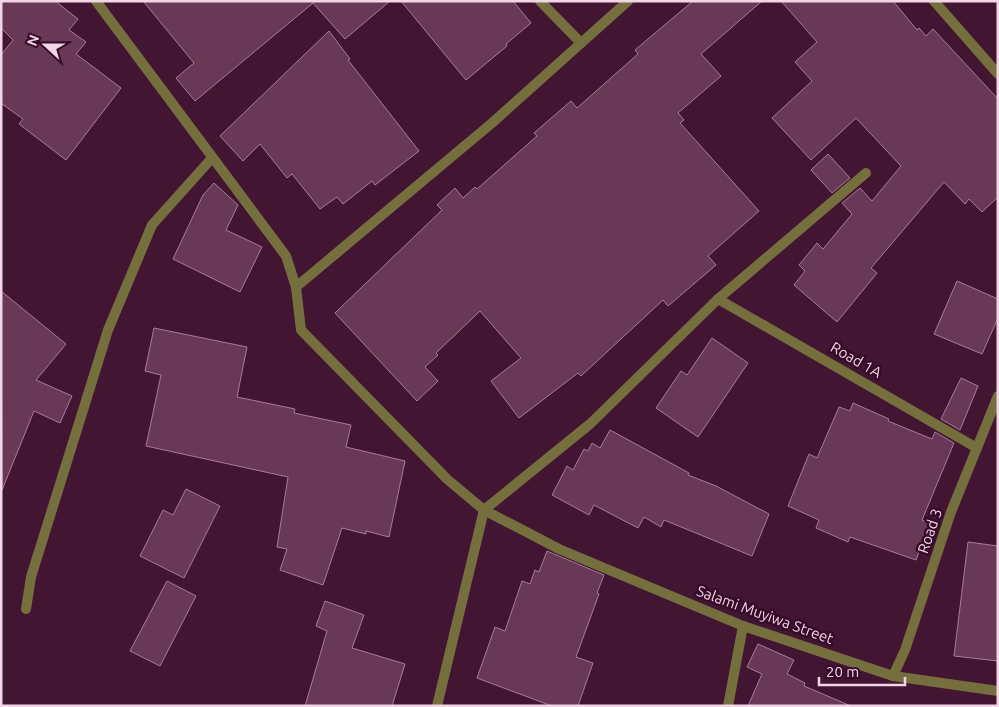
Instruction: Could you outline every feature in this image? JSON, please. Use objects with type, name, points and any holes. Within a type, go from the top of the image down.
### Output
[{"type":"street","name":"Salami Muyiwa Street","points":[[96,1],[286,256],[296,287],[301,330],[447,478],[484,510],[559,549],[743,626],[892,676],[998,691]]},
{"type":"street","points":[[540,1],[581,44]]},
{"type":"street","points":[[296,287],[492,123],[628,1]]},
{"type":"street","points":[[934,1],[998,74]]},
{"type":"street","points":[[26,609],[31,577],[108,330],[152,225],[212,158]]},
{"type":"street","points":[[437,706],[484,510],[590,424],[718,299],[866,172]]},
{"type":"street","name":"Road 1A","points":[[718,299],[977,448]]},
{"type":"street","name":"Road 3","points":[[892,676],[905,650],[951,512],[998,396]]},
{"type":"street","points":[[728,706],[743,626]]},
{"type":"building","points":[[1,1],[55,1],[78,19],[69,30],[86,42],[76,54],[121,88],[66,160],[19,124],[23,119],[1,103],[1,55],[13,40],[1,28]]},
{"type":"building","points":[[143,1],[390,1],[345,39],[313,3],[195,101],[176,78],[194,63]]},
{"type":"building","points":[[401,1],[513,1],[531,23],[466,80]]},
{"type":"building","points":[[693,1],[762,1],[701,54],[721,76],[678,113],[684,120],[680,123],[759,211],[708,256],[716,265],[668,306],[663,300],[581,376],[578,373],[519,418],[491,381],[521,358],[480,311],[436,353],[438,355],[425,367],[438,381],[417,401],[335,313],[442,210],[437,205],[455,188],[463,198],[475,187],[477,189],[537,136],[534,133],[571,101],[577,108],[638,54],[635,50]]},
{"type":"building","points":[[781,1],[893,1],[917,30],[919,28],[926,36],[933,29],[998,99],[998,197],[982,212],[969,199],[965,204],[944,182],[871,268],[877,273],[837,322],[794,285],[805,271],[799,265],[817,243],[823,249],[852,214],[842,203],[860,188],[872,201],[901,166],[856,118],[811,160],[772,118],[812,81],[795,62],[817,42]]},
{"type":"building","points":[[329,31],[350,59],[348,60],[419,151],[375,185],[372,181],[343,204],[337,197],[320,209],[292,174],[287,178],[260,144],[243,161],[220,136]]},
{"type":"building","points":[[828,154],[850,178],[832,193],[811,170]]},
{"type":"building","points":[[214,183],[238,205],[226,230],[262,247],[240,292],[173,259],[203,195]]},
{"type":"building","points":[[957,281],[998,299],[998,318],[982,354],[934,334]]},
{"type":"building","points":[[1,291],[66,344],[36,380],[72,396],[60,423],[34,411],[2,490]]},
{"type":"building","points":[[154,328],[247,347],[237,397],[295,409],[294,413],[351,425],[346,447],[405,461],[389,537],[366,531],[366,534],[342,528],[323,585],[280,570],[287,549],[277,547],[288,477],[146,446],[161,375],[145,371]]},
{"type":"building","points":[[712,338],[748,363],[698,437],[656,408],[681,371],[687,375]]},
{"type":"building","points":[[961,378],[978,386],[960,430],[941,419]]},
{"type":"building","points":[[853,403],[889,419],[888,421],[932,439],[935,432],[954,443],[922,520],[929,523],[916,560],[850,537],[848,542],[816,528],[819,520],[788,506],[809,454],[817,458],[839,407],[850,411]]},
{"type":"building","points":[[610,430],[689,473],[688,475],[716,486],[769,514],[752,556],[664,520],[661,527],[644,517],[638,528],[594,505],[589,515],[552,495],[567,466],[573,470],[584,449],[588,451],[592,443],[600,448]]},
{"type":"building","points":[[186,489],[220,506],[184,578],[140,556],[163,510],[173,515]]},
{"type":"building","points":[[968,542],[998,546],[998,661],[954,656]]},
{"type":"building","points":[[547,551],[604,575],[576,657],[593,663],[578,706],[552,706],[477,678],[495,627],[505,631],[522,581],[530,584],[535,570],[539,572]]},
{"type":"building","points":[[167,581],[196,596],[160,666],[130,651]]},
{"type":"building","points":[[325,601],[364,615],[352,648],[405,664],[392,706],[305,706],[327,631],[316,626]]},
{"type":"building","points":[[758,644],[794,660],[787,674],[805,683],[804,686],[851,706],[748,706],[762,674],[747,667]]}]
